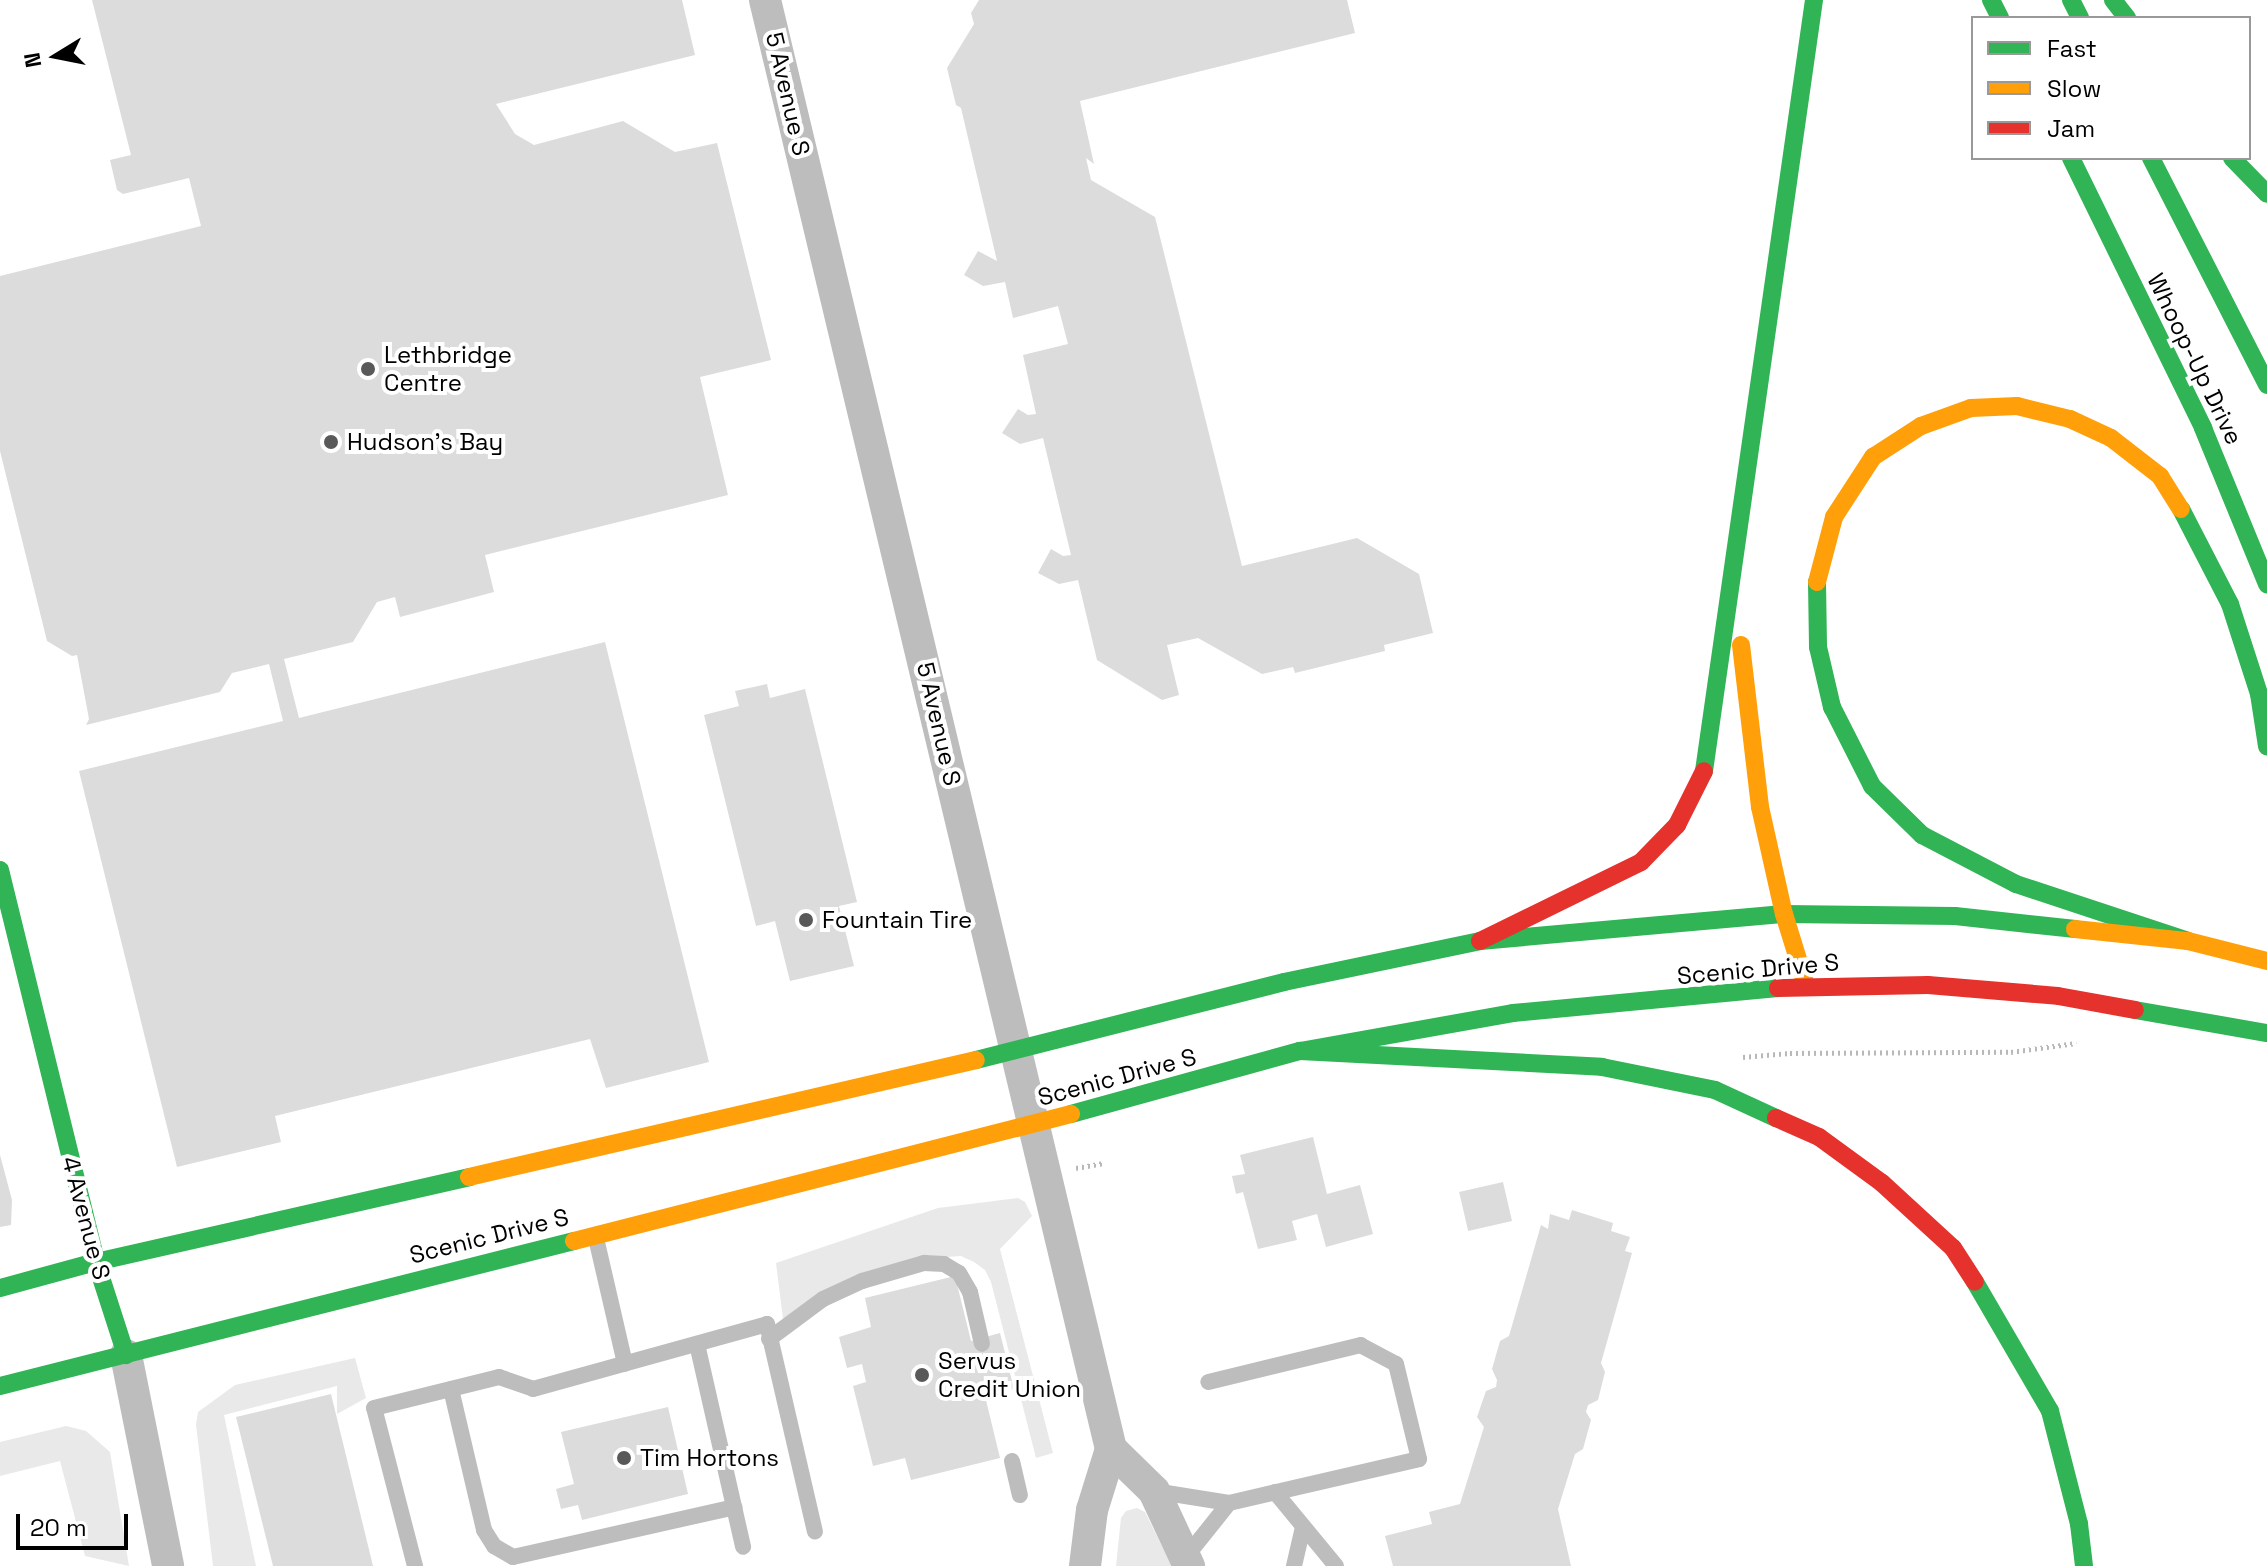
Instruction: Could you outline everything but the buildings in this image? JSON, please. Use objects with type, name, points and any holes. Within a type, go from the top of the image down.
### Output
[{"type":"main road","points":[[1480,941],[1641,862],[1677,825],[1707,765],[1731,563],[1814,0]]},
{"type":"main road","points":[[2113,0],[2125,16]]},
{"type":"main road","name":"Whoop-Up Drive","points":[[2072,160],[2203,428],[2267,584]]},
{"type":"main road","name":"Whoop-Up Drive","points":[[2152,160],[2267,385]]},
{"type":"main road","points":[[2234,160],[2267,194]]},
{"type":"main road","points":[[2188,941],[2016,884],[1922,835],[1872,786],[1832,707],[1818,647],[1817,575],[1834,517],[1873,457],[1921,426],[1971,408],[2017,406],[2070,419],[2111,438],[2160,476],[2198,536],[2230,604],[2259,694],[2267,746]]},
{"type":"main road","points":[[1731,563],[1760,807],[1784,914],[1806,985]]},
{"type":"main road","name":"4 Avenue S","points":[[0,870],[96,1262],[126,1355]]},
{"type":"main road","name":"Scenic Drive S","points":[[0,1288],[96,1262],[1017,1051],[1284,982],[1480,941],[1784,914],[1955,916],[2188,941],[2267,961]]},
{"type":"main road","name":"Scenic Drive S","points":[[0,1386],[1034,1124],[1300,1051],[1513,1013],[1806,985],[1928,985],[2058,996],[2267,1033]]},
{"type":"main road","points":[[1300,1051],[1602,1067],[1715,1090],[1819,1137],[1882,1183],[1953,1248],[2000,1319],[2050,1411],[2079,1524],[2084,1566]]},
{"type":"street","name":"5 Avenue S","points":[[765,0],[1111,1449]]},
{"type":"street","name":"4 Avenue S","points":[[126,1355],[168,1566]]},
{"type":"street","points":[[1085,1566],[1092,1510],[1111,1449],[1154,1491],[1187,1562]]},
{"type":"lane","points":[[595,1233],[625,1364]]},
{"type":"lane","points":[[769,1339],[823,1299],[862,1281],[924,1263],[944,1264],[959,1273],[970,1292],[982,1344]]},
{"type":"lane","points":[[415,1566],[374,1408],[499,1377],[533,1389],[767,1324],[815,1532]]},
{"type":"lane","points":[[697,1344],[743,1547]]},
{"type":"lane","points":[[1154,1491],[1229,1503],[1419,1459],[1396,1364],[1361,1345],[1208,1382]]},
{"type":"lane","points":[[451,1389],[484,1530],[494,1546],[513,1557],[734,1507]]},
{"type":"lane","points":[[1012,1461],[1020,1495]]},
{"type":"lane","points":[[1275,1492],[1336,1566]]},
{"type":"lane","points":[[1187,1562],[1229,1503]]},
{"type":"lane","points":[[1294,1566],[1303,1528]]},
{"type":"path","points":[[1715,1090],[1727,1058],[1790,1053],[2011,1052],[2076,1043],[2091,1044]]},
{"type":"shaded area","points":[[1018,1198],[1025,1202],[1032,1216],[1000,1249],[1053,1453],[1036,1458],[991,1282],[985,1270],[974,1262],[961,1256],[917,1259],[783,1319],[776,1263],[938,1208]]},
{"type":"shaded area","points":[[355,1358],[366,1398],[337,1414],[337,1386],[224,1415],[256,1566],[213,1566],[196,1425],[198,1412],[235,1385]]},
{"type":"shaded area","points":[[66,1426],[86,1431],[110,1452],[129,1566],[85,1556],[60,1461],[0,1476],[0,1442]]},
{"type":"shaded area","points":[[1137,1508],[1145,1512],[1172,1566],[1116,1566],[1121,1518],[1126,1511]]},
{"type":"traffic: fast","points":[[1704,771],[1814,0]]},
{"type":"traffic: fast","points":[[1991,0],[1999,16]]},
{"type":"traffic: fast","points":[[2071,0],[2079,16]]},
{"type":"traffic: fast","points":[[2113,0],[2125,16]]},
{"type":"traffic: fast","points":[[2072,160],[2203,428],[2267,584]]},
{"type":"traffic: fast","points":[[2152,160],[2267,385]]},
{"type":"traffic: fast","points":[[2234,160],[2267,194]]},
{"type":"traffic: fast","points":[[2181,509],[2230,604],[2259,694],[2267,746]]},
{"type":"traffic: fast","points":[[1817,582],[1818,647],[1832,707],[1872,786],[1922,835],[2016,884],[2188,941]]},
{"type":"traffic: fast","points":[[0,870],[96,1262],[126,1355]]},
{"type":"traffic: fast","points":[[976,1060],[1284,982],[1480,941],[1784,914],[1955,916],[2075,929]]},
{"type":"traffic: fast","points":[[1071,1114],[1300,1051],[1513,1013],[1778,988]]},
{"type":"traffic: fast","points":[[2135,1010],[2267,1033]]},
{"type":"traffic: fast","points":[[1300,1051],[1602,1067],[1715,1090],[1776,1118]]},
{"type":"traffic: fast","points":[[0,1288],[96,1262],[469,1177]]},
{"type":"traffic: fast","points":[[0,1386],[574,1241]]},
{"type":"traffic: fast","points":[[1975,1282],[2050,1411],[2079,1524],[2084,1566]]},
{"type":"traffic: slow","points":[[1817,582],[1834,517],[1873,457],[1921,426],[1971,408],[2017,406],[2070,419],[2111,438],[2160,476],[2181,509]]},
{"type":"traffic: slow","points":[[1741,645],[1760,807],[1784,914],[1806,985]]},
{"type":"traffic: slow","points":[[2075,929],[2188,941],[2267,961]]},
{"type":"traffic: slow","points":[[469,1177],[976,1060]]},
{"type":"traffic: slow","points":[[574,1241],[1071,1114]]},
{"type":"traffic: jam","points":[[1480,941],[1641,862],[1677,825],[1704,771]]},
{"type":"traffic: jam","points":[[1778,988],[1928,985],[2058,996],[2135,1010]]},
{"type":"traffic: jam","points":[[1776,1118],[1819,1137],[1882,1183],[1953,1248],[1975,1282]]},
{"type":"place","name":"Lethbridge Centre","points":[[368,369]]},
{"type":"place","name":"Hudson's Bay","points":[[331,442]]},
{"type":"place","name":"Fountain Tire","points":[[806,920]]},
{"type":"place","name":"Servus Credit Union","points":[[922,1375]]},
{"type":"place","name":"Tim Hortons","points":[[624,1458]]}]
